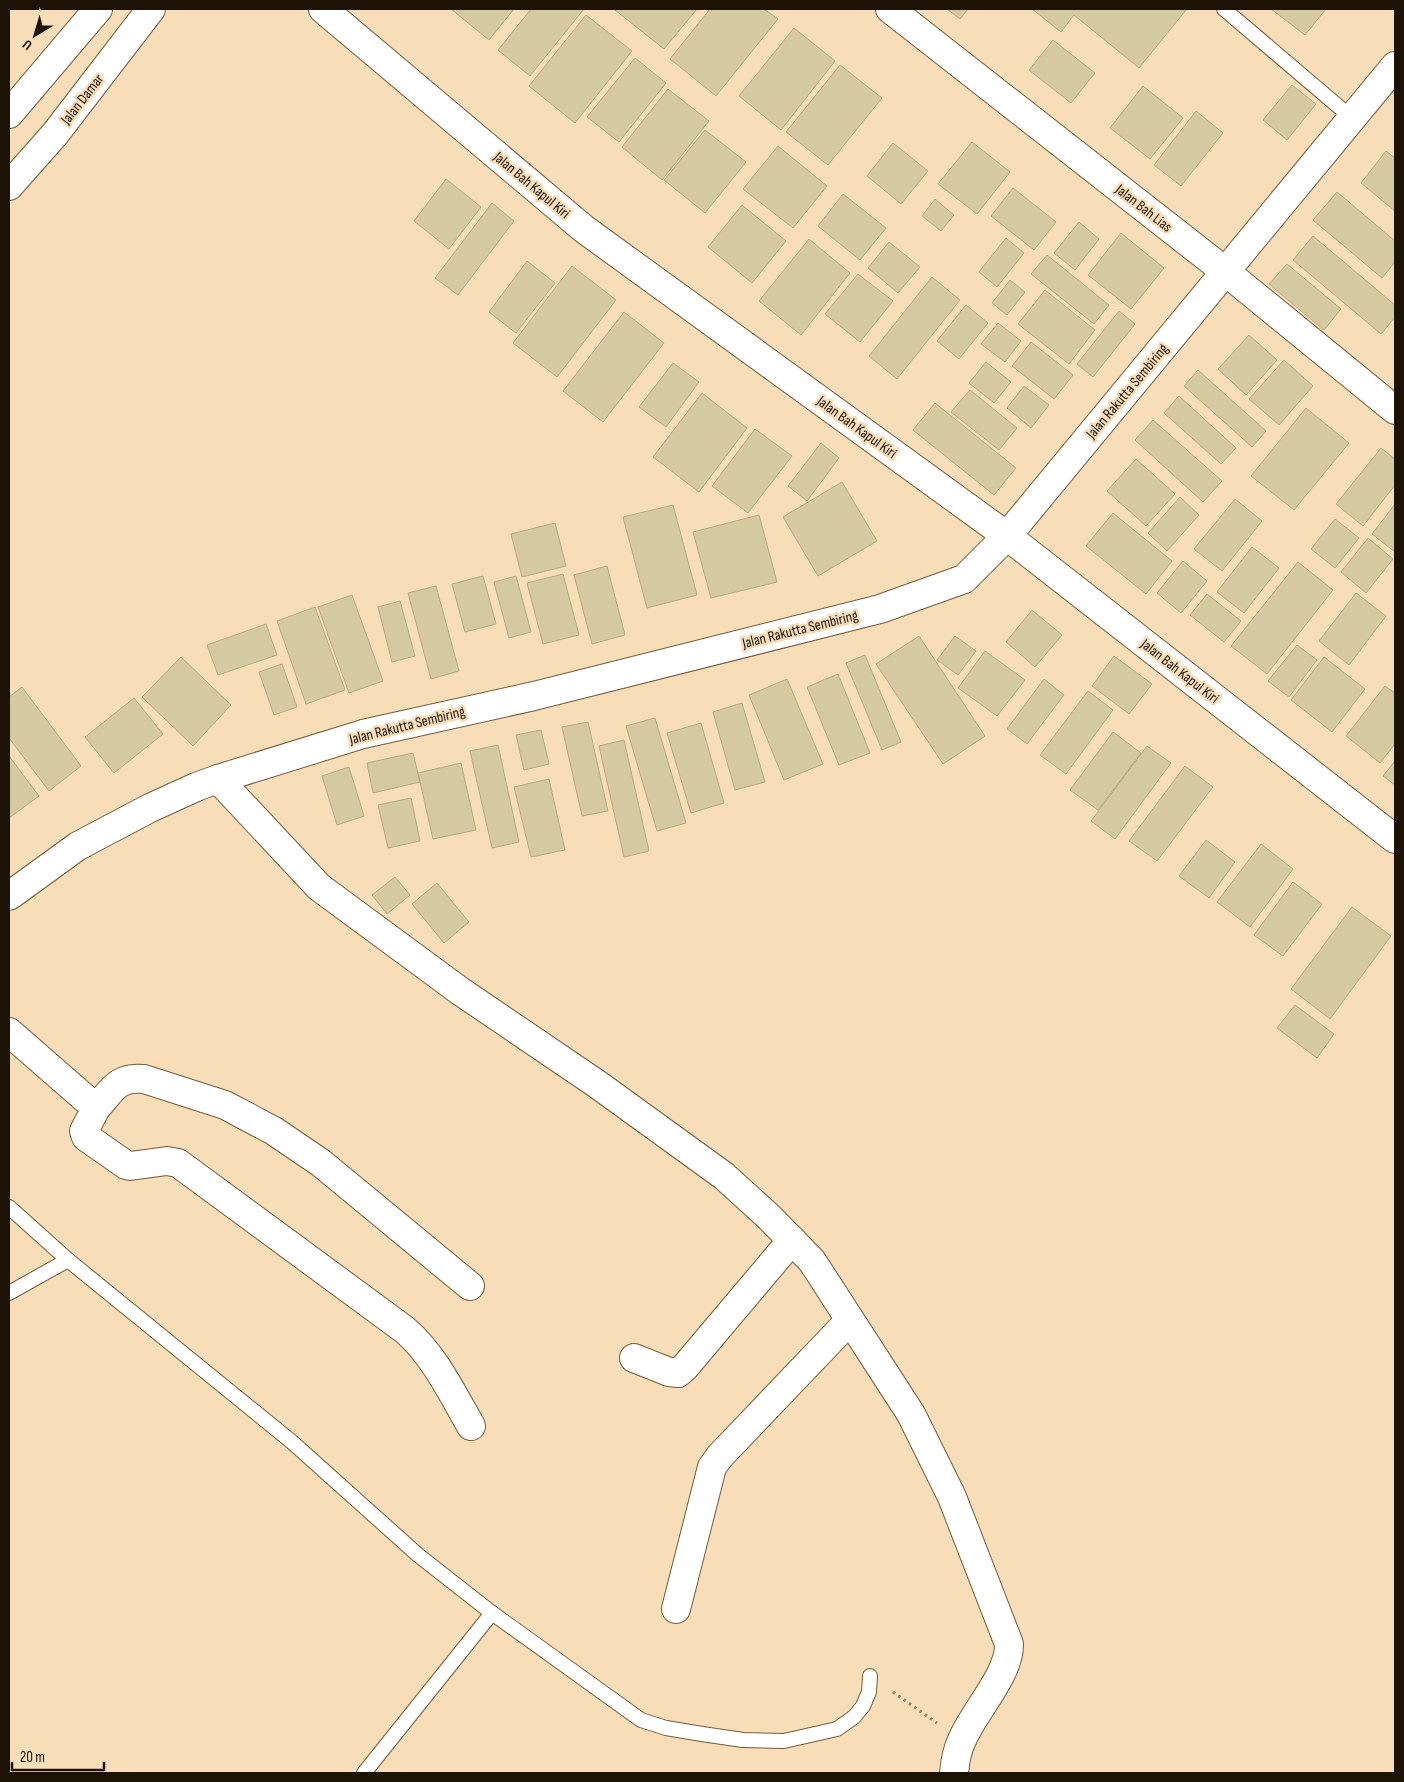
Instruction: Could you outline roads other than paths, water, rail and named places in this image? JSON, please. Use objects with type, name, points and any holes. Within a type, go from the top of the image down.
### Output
[{"type":"street","points":[[9,114],[98,9]]},
{"type":"street","name":"Jalan Damar","points":[[9,186],[55,134],[151,9]]},
{"type":"street","name":"Jalan Bah Kapul Kiri","points":[[323,9],[584,229],[1007,536],[1395,839]]},
{"type":"street","name":"Jalan Bah Lias","points":[[890,9],[1226,272],[1395,410]]},
{"type":"street","name":"Jalan Rakutta Sembiring","points":[[9,896],[78,846],[150,808],[218,779],[363,734],[534,696],[880,609],[964,579],[1007,536],[1395,66]]},
{"type":"street","points":[[218,779],[318,887],[460,991],[598,1084],[724,1176],[769,1216],[812,1261],[912,1414],[952,1497],[1009,1644],[1007,1662],[962,1740],[955,1762],[954,1773]]},
{"type":"street","points":[[9,1032],[96,1108]]},
{"type":"street","points":[[470,1286],[321,1163],[274,1131],[225,1105],[144,1079],[132,1078],[122,1080],[96,1108],[84,1131],[86,1137],[126,1165],[167,1160],[178,1162],[418,1341],[471,1426]]},
{"type":"street","points":[[634,1358],[669,1372],[678,1373],[792,1240]]},
{"type":"street","points":[[676,1609],[712,1467],[720,1456],[850,1320]]},
{"type":"lane","points":[[1224,9],[1352,118]]},
{"type":"lane","points":[[9,1207],[68,1260],[292,1442],[418,1554],[492,1613],[641,1720],[666,1728],[702,1734],[743,1740],[784,1741],[837,1729],[854,1717],[863,1706],[869,1692],[870,1676]]},
{"type":"lane","points":[[9,1293],[68,1260]]},
{"type":"lane","points":[[364,1773],[492,1613]]}]
